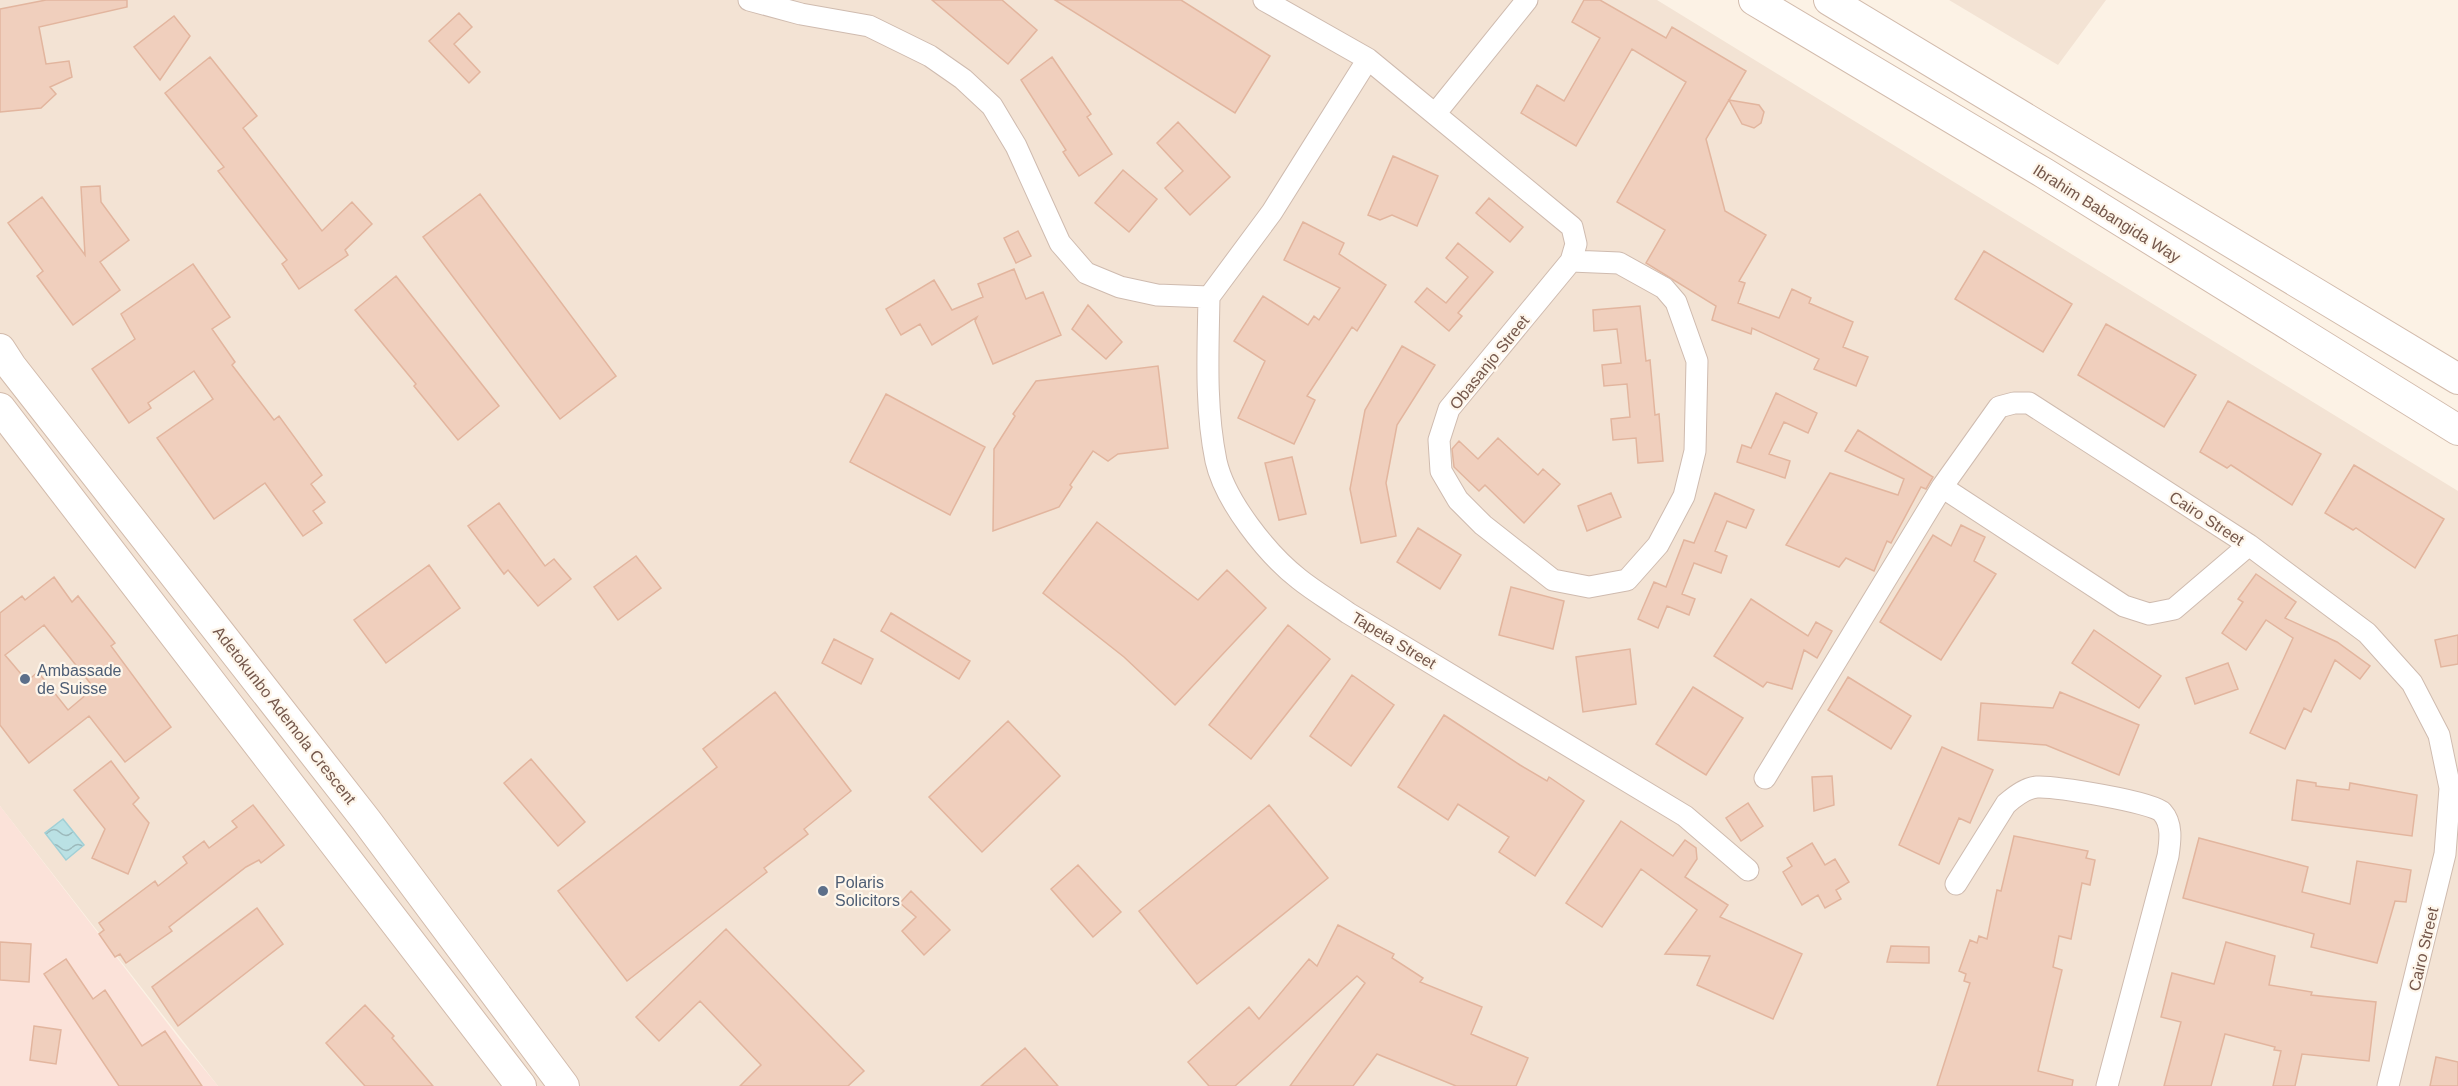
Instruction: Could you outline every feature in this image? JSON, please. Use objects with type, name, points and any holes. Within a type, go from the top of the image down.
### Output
[{"type":"main road","name":"Ibrahim Babangida Way","points":[[1754,0],[2044,173],[2458,430]]},
{"type":"main road","points":[[1829,0],[2458,379]]},
{"type":"main road","name":"Adetokunbo Ademola Crescent","points":[[0,349],[366,820],[564,1086]]},
{"type":"main road","points":[[0,408],[521,1086]]},
{"type":"street","points":[[750,0],[801,14],[869,26],[930,56],[963,79],[992,106],[1016,146],[1060,243],[1086,273],[1120,287],[1157,295],[1209,297],[1272,212],[1368,59]]},
{"type":"street","points":[[1264,0],[1368,59],[1572,227],[1575,244],[1571,261]]},
{"type":"street","points":[[1435,114],[1527,0]]},
{"type":"street","name":"Obasanjo Street","points":[[1571,261],[1619,263],[1646,275],[1664,288],[1680,309],[1697,361],[1695,451],[1684,496],[1658,545],[1627,580],[1589,587],[1552,580],[1483,525],[1458,500],[1441,471],[1438,440],[1449,409],[1571,261]]},
{"type":"street","name":"Tapeta Street","points":[[1209,297],[1207,396],[1217,463],[1235,503],[1262,542],[1298,578],[1347,613],[1685,816],[1748,870]]},
{"type":"street","name":"Cairo Street","points":[[1765,778],[1942,487],[1999,407],[2014,403],[2029,403],[2249,545],[2367,633],[2412,683],[2439,735],[2450,788],[2445,854],[2388,1086]]},
{"type":"street","points":[[1942,487],[2124,606],[2149,614],[2174,609],[2249,545]]},
{"type":"street","points":[[1956,884],[2006,804],[2017,794],[2036,787],[2145,803],[2162,811],[2168,821],[2171,840],[2168,856],[2107,1086]]},
{"type":"shaded area","points":[[0,0],[1657,0],[2458,491],[2458,1086],[218,1086],[0,806]]},
{"type":"shaded area","points":[[1949,0],[2106,0],[2058,65]]},
{"type":"shaded area","points":[[0,806],[181,1041],[218,1086],[0,1086]]},
{"type":"water","points":[[63,819],[84,845],[66,860],[45,833]]},
{"type":"building","points":[[46,0],[127,0],[127,7],[39,27],[46,64],[69,61],[72,77],[50,87],[56,94],[41,108],[0,112],[0,9]]},
{"type":"building","points":[[932,0],[1002,0],[1037,30],[1008,64]]},
{"type":"building","points":[[1055,0],[1181,0],[1270,56],[1235,113]]},
{"type":"building","points":[[1584,0],[1600,0],[1666,38],[1672,27],[1746,71],[1706,139],[1725,211],[1766,235],[1739,281],[1745,283],[1738,303],[1779,318],[1792,289],[1811,298],[1809,303],[1853,322],[1843,347],[1868,357],[1856,386],[1814,369],[1819,359],[1752,328],[1751,334],[1712,320],[1716,306],[1646,263],[1665,230],[1617,202],[1686,82],[1632,49],[1576,146],[1521,113],[1537,85],[1564,101],[1600,38],[1572,22]]},
{"type":"building","points":[[459,13],[472,27],[454,44],[480,72],[469,83],[429,41]]},
{"type":"building","points":[[174,16],[190,36],[160,80],[134,47]]},
{"type":"building","points":[[210,57],[257,116],[243,128],[322,231],[352,202],[372,224],[345,250],[348,255],[299,289],[282,264],[287,260],[218,171],[224,167],[165,93]]},
{"type":"building","points":[[1052,57],[1091,114],[1087,117],[1112,154],[1079,176],[1063,152],[1066,150],[1021,80]]},
{"type":"building","points":[[1729,100],[1759,105],[1764,112],[1761,123],[1754,128],[1742,124]]},
{"type":"building","points":[[1178,122],[1230,177],[1190,215],[1165,188],[1183,171],[1157,143]]},
{"type":"building","points":[[1393,156],[1438,176],[1417,226],[1392,215],[1380,220],[1368,215]]},
{"type":"building","points":[[1123,170],[1157,199],[1129,232],[1095,203]]},
{"type":"building","points":[[100,186],[101,202],[129,240],[100,262],[120,290],[73,325],[37,276],[43,271],[8,223],[42,197],[85,255],[81,187]]},
{"type":"building","points":[[480,194],[616,376],[560,419],[423,237]]},
{"type":"building","points":[[1489,198],[1523,227],[1510,242],[1476,213]]},
{"type":"building","points":[[1303,222],[1344,243],[1339,254],[1386,285],[1357,331],[1352,327],[1307,396],[1315,400],[1294,444],[1238,418],[1265,361],[1234,341],[1263,296],[1308,325],[1314,316],[1319,320],[1340,288],[1284,260]]},
{"type":"building","points":[[1018,231],[1031,256],[1016,263],[1004,238]]},
{"type":"building","points":[[1458,243],[1493,272],[1458,313],[1462,316],[1449,331],[1415,302],[1427,288],[1446,303],[1468,277],[1446,258]]},
{"type":"building","points":[[1984,251],[2072,304],[2043,352],[1955,299]]},
{"type":"building","points":[[193,264],[230,317],[212,329],[235,362],[232,365],[274,420],[279,416],[322,475],[311,484],[325,502],[313,511],[322,523],[303,536],[265,483],[214,519],[157,438],[213,399],[194,371],[148,403],[151,408],[129,423],[92,369],[135,339],[121,314]]},
{"type":"building","points":[[1014,269],[1026,299],[1043,292],[1061,335],[993,364],[975,321],[977,317],[932,345],[920,324],[901,335],[886,309],[934,280],[952,310],[983,297],[978,284]]},
{"type":"building","points":[[396,276],[499,406],[458,440],[414,386],[416,384],[355,310]]},
{"type":"building","points":[[1088,305],[1122,342],[1106,359],[1072,329]]},
{"type":"building","points":[[1640,306],[1646,361],[1650,360],[1655,415],[1659,414],[1663,461],[1638,463],[1636,438],[1613,440],[1611,419],[1630,417],[1627,384],[1604,386],[1602,365],[1621,363],[1617,329],[1594,331],[1593,310]]},
{"type":"building","points":[[2106,324],[2196,375],[2164,427],[2078,375]]},
{"type":"building","points":[[1402,346],[1435,365],[1397,425],[1386,483],[1396,536],[1361,543],[1350,489],[1365,410]]},
{"type":"building","points":[[1158,366],[1168,448],[1118,454],[1108,461],[1093,451],[1070,485],[1072,487],[1059,507],[993,531],[994,449],[1015,416],[1013,414],[1036,381]]},
{"type":"building","points":[[1776,393],[1817,413],[1808,433],[1784,422],[1769,454],[1790,461],[1785,478],[1737,462],[1742,445],[1751,448]]},
{"type":"building","points":[[886,394],[985,447],[950,515],[850,462]]},
{"type":"building","points":[[2228,401],[2321,454],[2292,505],[2231,465],[2227,468],[2200,452]]},
{"type":"building","points":[[1858,430],[1933,477],[1926,489],[1921,487],[1891,543],[1887,541],[1874,571],[1846,558],[1839,567],[1786,545],[1830,473],[1898,495],[1904,479],[1845,451]]},
{"type":"building","points":[[1498,438],[1538,475],[1543,469],[1560,484],[1524,523],[1485,485],[1479,491],[1454,467],[1452,449],[1459,441],[1478,459]]},
{"type":"building","points":[[1292,457],[1306,514],[1279,520],[1265,463]]},
{"type":"building","points":[[2354,465],[2444,519],[2415,568],[2356,528],[2353,530],[2325,513]]},
{"type":"building","points":[[1611,493],[1621,517],[1587,531],[1578,506]]},
{"type":"building","points":[[1715,493],[1754,510],[1746,528],[1727,521],[1715,551],[1727,556],[1721,573],[1694,563],[1682,594],[1695,599],[1689,615],[1667,606],[1658,628],[1638,619],[1654,582],[1666,587],[1684,540],[1694,543]]},
{"type":"building","points":[[499,503],[545,566],[554,559],[571,579],[538,606],[508,570],[504,574],[468,526]]},
{"type":"building","points":[[1097,522],[1198,600],[1227,570],[1266,608],[1175,705],[1124,657],[1043,593]]},
{"type":"building","points":[[1961,525],[1985,537],[1974,561],[1996,574],[1941,660],[1880,622],[1933,535],[1951,546]]},
{"type":"building","points":[[1418,528],[1461,555],[1440,589],[1397,562]]},
{"type":"building","points":[[636,556],[661,588],[618,620],[594,587]]},
{"type":"building","points":[[429,565],[460,608],[386,663],[354,620]]},
{"type":"building","points":[[2256,574],[2296,602],[2285,618],[2337,642],[2370,666],[2360,679],[2335,660],[2311,712],[2304,708],[2285,749],[2250,733],[2293,638],[2266,620],[2246,650],[2222,633],[2243,602],[2238,599]]},
{"type":"building","points":[[54,577],[72,602],[78,596],[115,643],[111,646],[171,727],[125,762],[89,716],[29,763],[0,725],[0,613],[22,596],[25,600]],"holes":[[[44,625],[94,688],[68,710],[38,672],[27,681],[5,655]]]},
{"type":"building","points":[[1511,587],[1564,601],[1553,649],[1499,635]]},
{"type":"building","points":[[1751,599],[1808,636],[1816,622],[1832,631],[1817,658],[1804,650],[1792,689],[1767,682],[1763,687],[1714,656]]},
{"type":"building","points":[[891,613],[970,661],[959,679],[881,631]]},
{"type":"building","points":[[1288,625],[1330,659],[1251,759],[1209,725]]},
{"type":"building","points":[[2094,630],[2161,676],[2139,708],[2072,663]]},
{"type":"building","points":[[2458,635],[2458,664],[2441,667],[2435,640]]},
{"type":"building","points":[[834,639],[873,659],[861,684],[822,663]]},
{"type":"building","points":[[1630,649],[1636,704],[1583,712],[1576,657]]},
{"type":"building","points":[[2228,663],[2238,689],[2195,704],[2186,678]]},
{"type":"building","points":[[1352,675],[1394,705],[1351,766],[1310,736]]},
{"type":"building","points":[[1848,677],[1911,716],[1891,749],[1828,710]]},
{"type":"building","points":[[1693,687],[1743,718],[1706,775],[1656,744]]},
{"type":"building","points":[[775,692],[851,791],[804,829],[808,834],[764,868],[767,872],[627,981],[558,891],[717,767],[703,749]]},
{"type":"building","points":[[2060,692],[2139,725],[2119,775],[2046,745],[1978,740],[1981,703],[2053,708]]},
{"type":"building","points":[[1444,715],[1520,765],[1547,781],[1549,777],[1584,801],[1535,876],[1499,852],[1509,837],[1458,804],[1448,820],[1398,787]]},
{"type":"building","points":[[1008,721],[1060,776],[982,852],[929,797]]},
{"type":"building","points":[[1942,747],[1993,770],[1970,823],[1959,818],[1939,864],[1899,845]]},
{"type":"building","points":[[531,759],[585,822],[558,846],[504,783]]},
{"type":"building","points":[[111,761],[139,798],[133,804],[149,823],[128,874],[92,858],[105,829],[74,790]]},
{"type":"building","points":[[1832,776],[1834,805],[1814,811],[1812,777]]},
{"type":"building","points":[[2297,780],[2316,783],[2316,786],[2349,790],[2350,783],[2417,795],[2412,836],[2292,820]]},
{"type":"building","points":[[1748,803],[1763,826],[1741,841],[1726,818]]},
{"type":"building","points":[[253,805],[284,845],[261,863],[259,860],[246,867],[169,927],[172,931],[126,963],[120,954],[115,957],[99,934],[104,930],[99,923],[155,881],[158,886],[187,863],[183,857],[204,841],[209,848],[237,827],[232,821]]},
{"type":"building","points":[[1269,805],[1328,878],[1197,984],[1139,911]]},
{"type":"building","points":[[1621,821],[1673,856],[1685,840],[1696,848],[1697,859],[1685,877],[1728,905],[1720,917],[1802,954],[1773,1019],[1697,985],[1710,956],[1665,954],[1697,910],[1641,869],[1602,927],[1566,903]]},
{"type":"building","points":[[2014,836],[2088,851],[2086,858],[2095,860],[2090,885],[2082,883],[2071,939],[2059,936],[2053,967],[2062,970],[2038,1071],[2073,1080],[2072,1086],[1937,1086],[1970,983],[1964,981],[1966,974],[1959,971],[1970,940],[1977,943],[1979,936],[1987,939],[1997,890],[2001,891]]},
{"type":"building","points":[[2199,838],[2308,867],[2302,892],[2350,904],[2357,861],[2411,870],[2406,902],[2395,901],[2377,963],[2311,947],[2314,934],[2183,898]]},
{"type":"building","points":[[1812,843],[1825,865],[1835,859],[1849,882],[1836,890],[1841,899],[1825,908],[1818,895],[1802,905],[1783,872],[1792,866],[1787,858]]},
{"type":"building","points":[[1078,865],[1121,912],[1093,937],[1051,889]]},
{"type":"building","points":[[911,891],[950,930],[924,955],[902,931],[916,917],[900,903]]},
{"type":"building","points":[[257,908],[283,944],[178,1026],[152,987]]},
{"type":"building","points":[[1338,925],[1394,954],[1392,958],[1423,978],[1420,982],[1482,1007],[1471,1034],[1528,1058],[1516,1086],[1456,1086],[1377,1054],[1353,1086],[1290,1086],[1365,983],[1357,976],[1235,1086],[1209,1086],[1188,1062],[1249,1007],[1259,1019],[1309,959],[1317,966]]},
{"type":"building","points":[[726,929],[864,1071],[848,1086],[740,1086],[761,1065],[700,1001],[659,1041],[636,1017]]},
{"type":"building","points":[[0,942],[31,944],[29,982],[0,980]]},
{"type":"building","points":[[2226,942],[2275,956],[2269,985],[2312,992],[2311,995],[2376,1002],[2369,1061],[2302,1054],[2295,1086],[2273,1086],[2281,1051],[2274,1050],[2275,1047],[2225,1034],[2211,1086],[2164,1086],[2181,1022],[2161,1017],[2172,973],[2214,984]]},
{"type":"building","points":[[1891,946],[1929,947],[1929,963],[1887,962]]},
{"type":"building","points":[[66,959],[93,999],[105,990],[142,1046],[165,1031],[202,1086],[119,1086],[44,974]]},
{"type":"building","points":[[365,1005],[394,1036],[392,1038],[433,1086],[365,1086],[326,1043]]},
{"type":"building","points":[[34,1026],[61,1030],[56,1064],[30,1060]]},
{"type":"building","points":[[1025,1048],[1058,1086],[981,1086]]},
{"type":"building","points":[[2436,1057],[2458,1062],[2458,1086],[2430,1086]]},
{"type":"place","name":"Ambassade de Suisse","points":[[25,679]]},
{"type":"place","name":"Polaris Solicitors","points":[[823,891]]}]
